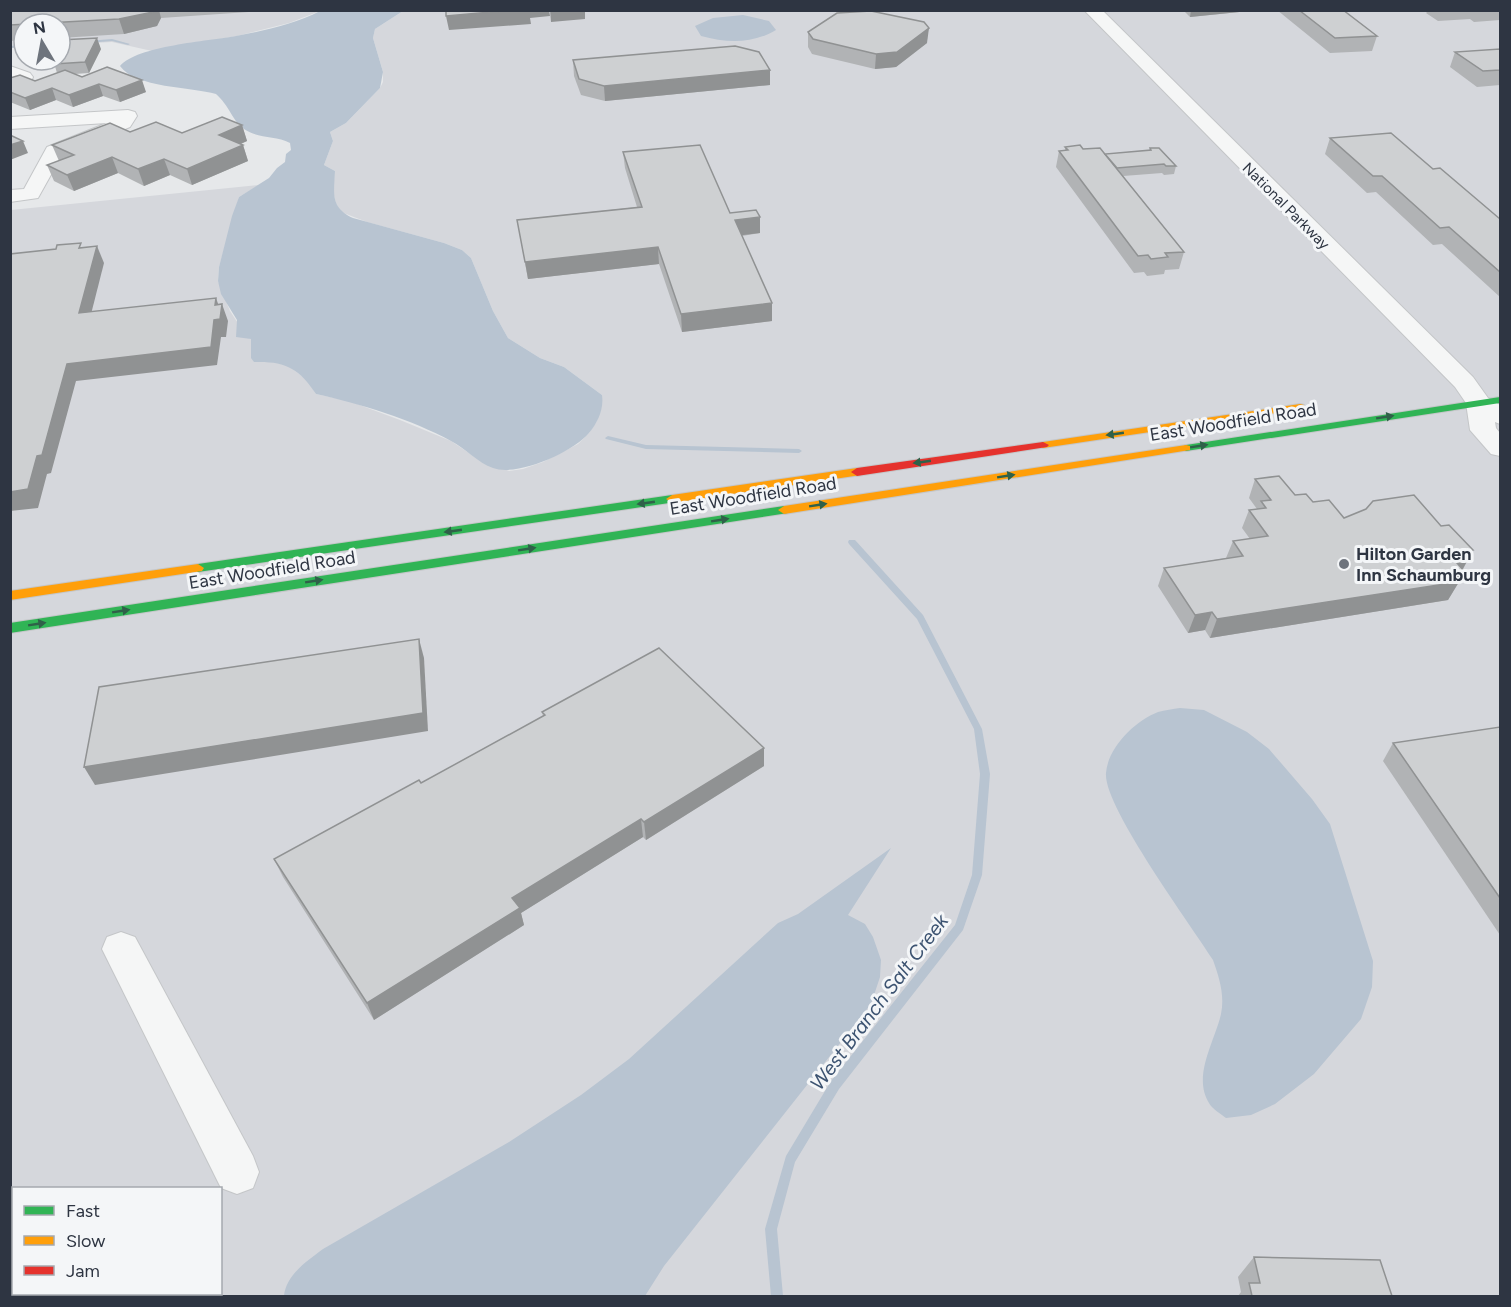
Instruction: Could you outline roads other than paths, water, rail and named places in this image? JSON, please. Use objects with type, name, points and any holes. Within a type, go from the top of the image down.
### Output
[{"type":"street","name":"National Parkway","points":[[1092,10],[1478,394]]},
{"type":"street","points":[[10,71],[24,77],[23,82],[10,86]]},
{"type":"street","points":[[10,123],[128,116],[123,123],[54,151],[31,194],[10,196]]},
{"type":"street","points":[[21,170],[50,159]]},
{"type":"street","points":[[1478,394],[1484,430],[1500,448]]},
{"type":"street","name":"East Woodfield Road","points":[[10,628],[1478,394]]},
{"type":"street","name":"East Woodfield Road","points":[[10,596],[1314,405]]},
{"type":"street","points":[[121,949],[237,1172]]},
{"type":"water","points":[[320,11],[403,11],[375,29],[373,38],[383,72],[380,88],[346,123],[330,132],[333,141],[324,165],[335,171],[334,193],[337,204],[353,218],[444,243],[462,250],[471,258],[493,311],[508,338],[540,358],[564,367],[602,395],[598,420],[589,433],[571,448],[530,466],[504,470],[493,468],[456,444],[420,426],[367,407],[316,394],[304,378],[290,368],[274,363],[254,362],[251,358],[251,339],[236,337],[237,320],[221,294],[218,281],[219,267],[232,216],[239,197],[269,178],[285,162],[286,154],[291,150],[290,143],[244,129],[216,94],[151,83],[127,73],[120,66],[129,59],[157,49],[268,29],[300,20]]},
{"type":"water","points":[[743,15],[769,21],[776,30],[758,38],[730,41],[701,36],[695,26],[713,18]]},
{"type":"water","points":[[1180,708],[1204,710],[1247,732],[1269,749],[1312,799],[1330,824],[1373,961],[1372,987],[1361,1019],[1314,1074],[1275,1104],[1251,1115],[1226,1118],[1210,1105],[1204,1093],[1206,1058],[1222,1007],[1222,993],[1217,973],[1213,960],[1150,866],[1118,811],[1109,789],[1106,773],[1117,745],[1132,728],[1158,712]]},
{"type":"water","points":[[891,848],[848,915],[865,924],[873,937],[881,960],[880,977],[871,1004],[664,1266],[645,1296],[284,1296],[293,1275],[323,1249],[509,1142],[581,1095],[629,1059],[778,923],[798,914]]},
{"type":"waterway","points":[[87,42],[112,40],[128,44]]},
{"type":"waterway","name":"West Branch Salt Creek","points":[[608,438],[646,447],[799,451]]},
{"type":"waterway","name":"West Branch Salt Creek","points":[[777,1296],[771,1229],[790,1160],[835,1085],[959,927],[977,875],[985,774],[978,729],[920,617],[852,542]]},
{"type":"place","name":"Hilton Garden Inn Schaumburg","points":[[1344,564]]}]
